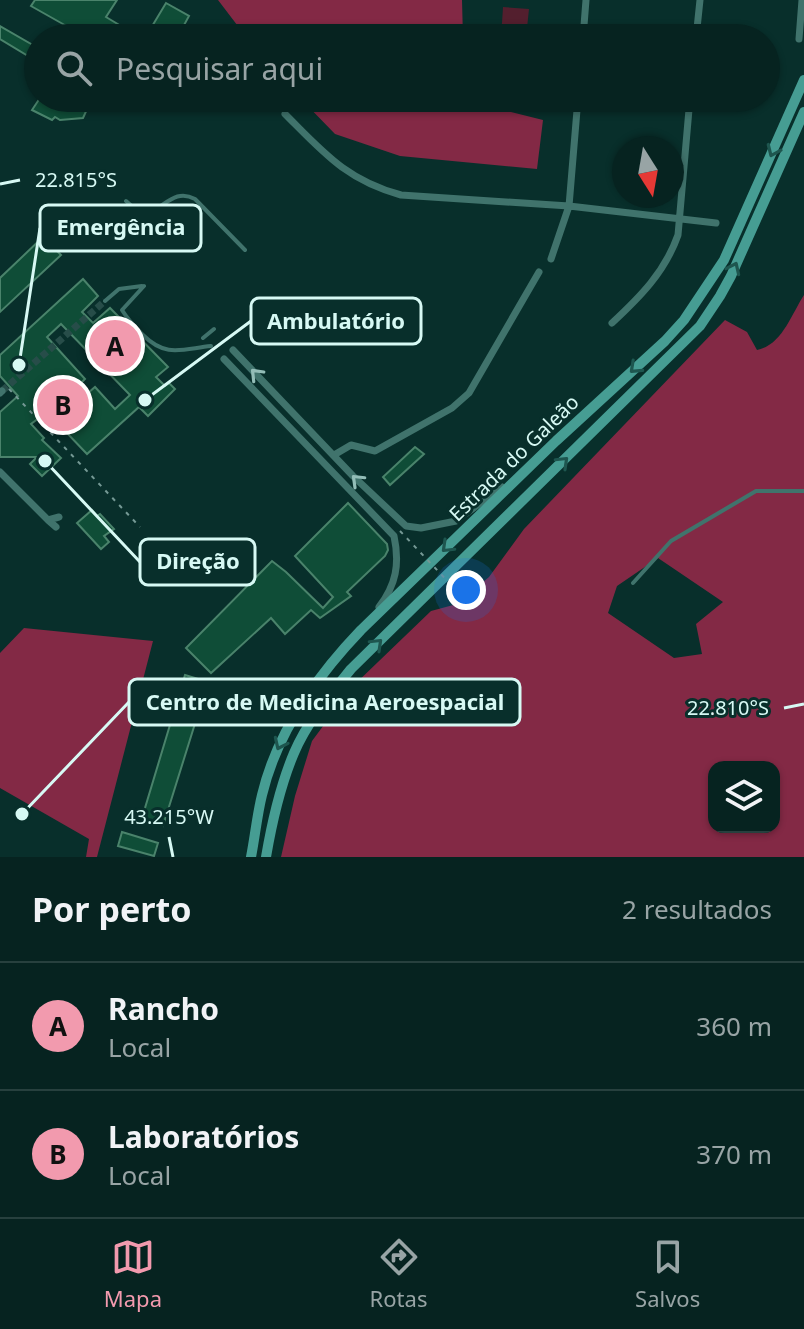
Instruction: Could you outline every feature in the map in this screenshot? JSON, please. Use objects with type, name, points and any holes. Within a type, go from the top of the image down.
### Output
[{"type":"main road","name":"Estrada do Galeão","points":[[251,857],[261,797],[284,735],[307,694],[361,630],[556,441],[665,341],[705,291],[740,226],[804,80]]},
{"type":"main road","name":"Estrada do Galeão","points":[[266,857],[278,799],[294,752],[320,710],[360,660],[700,326],[731,276],[804,112]]},
{"type":"street","points":[[584,24],[586,0]]},
{"type":"street","points":[[697,24],[700,0]]},
{"type":"street","points":[[799,39],[802,0]]},
{"type":"street","points":[[551,259],[569,206],[577,112]]},
{"type":"street","points":[[612,323],[653,281],[670,257],[678,235],[689,112]]},
{"type":"street","points":[[285,114],[345,172],[381,190],[429,198],[569,206],[716,223]]},
{"type":"street","points":[[334,455],[351,445],[375,451],[452,408],[469,393],[539,272]]},
{"type":"street","points":[[233,350],[406,526],[421,528],[456,521],[490,498],[556,441]]},
{"type":"street","points":[[224,359],[394,536],[397,563],[391,592],[361,630]]},
{"type":"street","points":[[0,472],[56,527]]},
{"type":"street","points":[[48,520],[59,517]]},
{"type":"lane","points":[[126,201],[142,215],[152,213],[176,195],[186,194],[195,199],[245,250]]},
{"type":"lane","points":[[105,301],[119,289],[144,286],[122,310],[156,348],[168,350],[211,346]]},
{"type":"lane","points":[[203,338],[214,329]]},
{"type":"lane","points":[[633,583],[671,541],[756,491],[804,491]]},
{"type":"path","points":[[0,379],[140,527]]},
{"type":"path","points":[[400,531],[455,589],[469,576],[466,573],[455,584]]},
{"type":"shaded area","points":[[218,0],[462,0],[463,24],[236,24]]},
{"type":"shaded area","points":[[503,7],[529,9],[527,24],[502,24]]},
{"type":"shaded area","points":[[314,112],[511,112],[543,120],[537,169],[400,156],[335,134]]},
{"type":"shaded area","points":[[804,295],[804,857],[281,857],[312,741],[352,687],[431,611],[457,604],[489,577],[524,529],[725,320],[747,332],[757,350],[773,342]],"holes":[[[658,558],[723,602],[696,624],[702,654],[674,658],[608,613],[617,586]]]},
{"type":"shaded area","points":[[24,628],[153,641],[97,857],[86,857],[89,839],[0,788],[0,653]]},
{"type":"building","points":[[35,0],[117,0],[106,17],[118,24],[63,24],[31,6]]},
{"type":"building","points":[[166,3],[189,16],[185,24],[153,24]]},
{"type":"building","points":[[0,26],[24,40],[24,54],[0,39]]},
{"type":"building","points":[[36,112],[86,112],[83,118],[60,120],[55,117],[52,120]]},
{"type":"building","points":[[43,237],[61,255],[0,312],[0,278]]},
{"type":"building","points":[[83,279],[98,296],[82,312],[93,323],[110,308],[168,367],[156,377],[165,386],[169,383],[175,389],[148,416],[139,407],[87,454],[47,412],[31,424],[61,458],[42,476],[30,464],[37,457],[0,457],[0,412],[18,396],[0,376],[0,355]],"holes":[[[61,324],[130,395],[115,409],[95,387],[88,393],[80,384],[85,379],[47,337]]]},
{"type":"building","points":[[415,447],[424,454],[390,485],[383,477]]},
{"type":"building","points":[[348,503],[387,544],[385,556],[347,592],[351,596],[320,618],[311,610],[285,634],[271,618],[211,673],[186,648],[272,561],[323,608],[333,597],[295,556]]},
{"type":"building","points":[[92,510],[114,529],[104,536],[109,542],[101,549],[77,523]]},
{"type":"building","points":[[185,675],[208,682],[163,826],[142,818]]},
{"type":"building","points":[[122,832],[158,843],[154,856],[118,846]]},
{"type":"tunnel","points":[[2,391],[105,301]]},
{"type":"place","name":"Rancho","points":[[115,346]]},
{"type":"place","name":"Emergência","points":[[19,365]]},
{"type":"place","name":"Ambulatório","points":[[145,400]]},
{"type":"place","name":"Laboratórios","points":[[63,405]]},
{"type":"place","name":"Direção","points":[[45,461]]},
{"type":"place","name":"Centro de Medicina Aeroespacial","points":[[22,814]]}]
